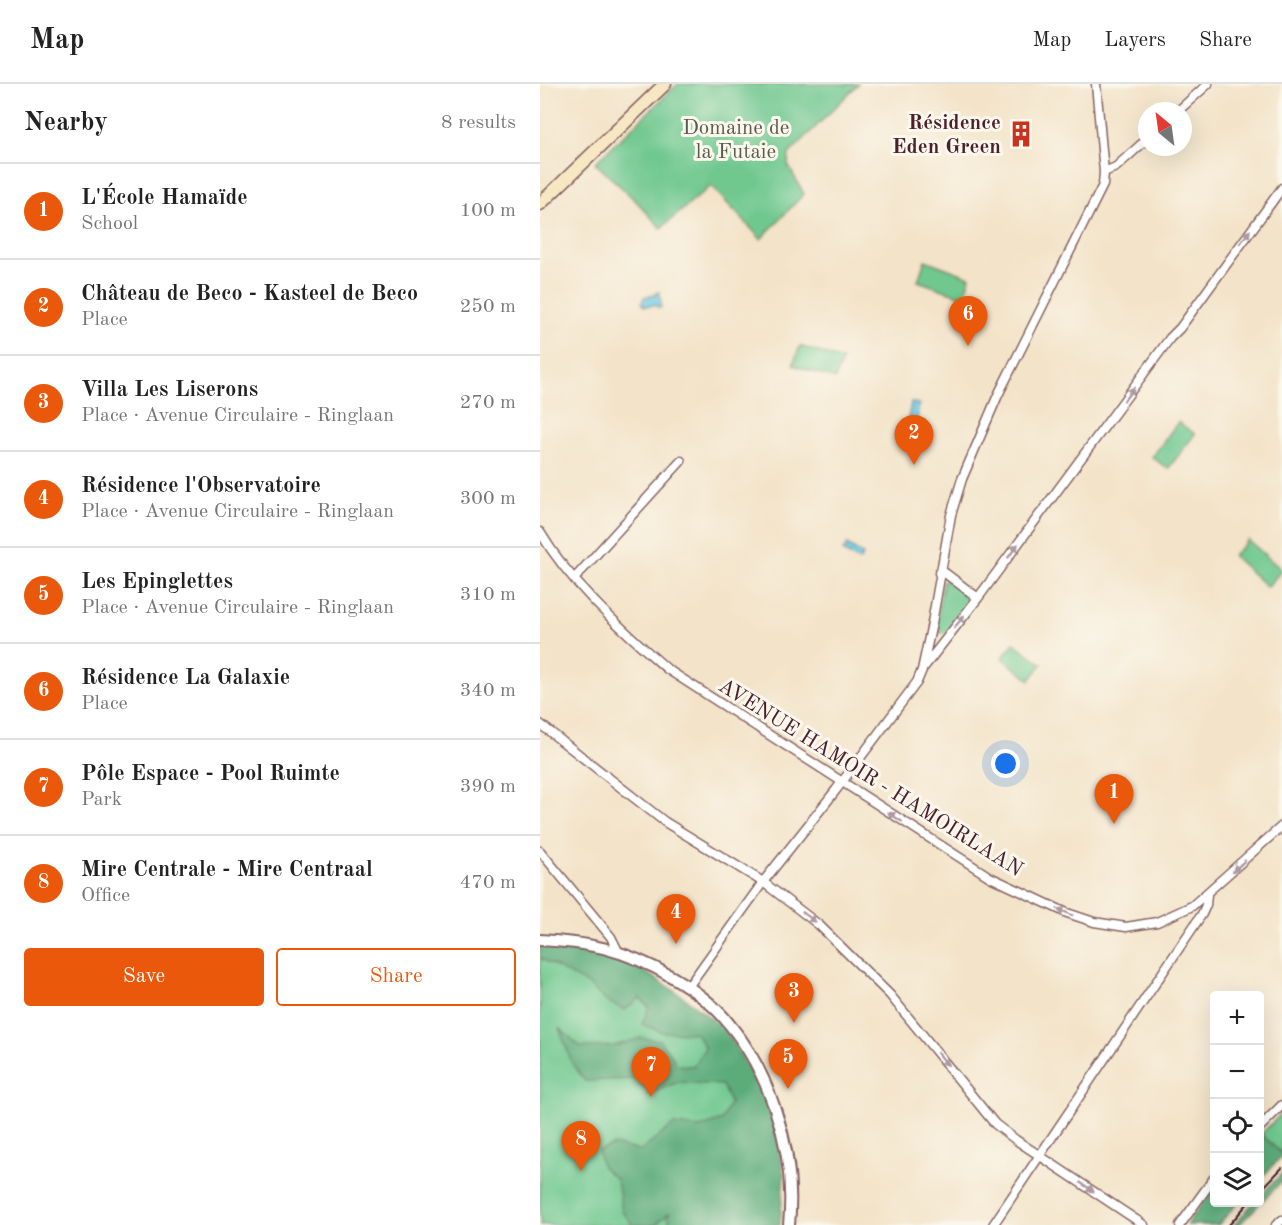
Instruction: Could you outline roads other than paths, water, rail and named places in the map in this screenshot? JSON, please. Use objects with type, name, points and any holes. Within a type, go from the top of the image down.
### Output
[{"type":"main road","points":[[540,204],[665,84]]},
{"type":"street","points":[[922,670],[951,515],[962,479],[998,394],[1102,185],[1104,172],[1096,84]]},
{"type":"street","points":[[1188,102],[1208,84]]},
{"type":"street","points":[[1104,172],[1116,167],[1138,147]]},
{"type":"street","points":[[688,987],[763,882],[917,682],[940,642],[978,598],[1282,188]]},
{"type":"street","points":[[574,579],[681,460]]},
{"type":"street","name":"AVENUE HAMOIR - HAMOIRLAAN","points":[[540,532],[574,579],[624,631],[667,669],[990,877],[1067,914],[1094,922],[1126,927],[1157,922],[1192,906],[1207,895],[1282,826]]},
{"type":"street","points":[[939,573],[945,573],[978,598]]},
{"type":"street","points":[[931,627],[940,642]]},
{"type":"street","points":[[540,724],[665,822],[763,882],[819,925],[882,987],[995,1124],[1144,1225]]},
{"type":"street","points":[[540,851],[611,937],[619,953]]},
{"type":"street","points":[[993,1225],[1202,914],[1207,895]]},
{"type":"street","points":[[540,940],[575,942],[619,953],[688,987],[729,1023],[746,1046],[771,1096],[781,1126],[791,1182],[789,1225]]},
{"type":"street","points":[[1264,1123],[1282,1105]]},
{"type":"street","points":[[1180,1225],[1210,1185]]},
{"type":"street","points":[[1276,1225],[1282,1220]]},
{"type":"water","points":[[660,292],[661,307],[644,306],[642,303],[644,297]]},
{"type":"water","points":[[911,403],[919,404],[917,420],[908,419]]},
{"type":"water","points":[[847,545],[863,555],[859,561],[843,551]]},
{"type":"railway","points":[[1264,1187],[1282,1168]]},
{"type":"railway","points":[[1229,1225],[1245,1207]]},
{"type":"place","name":"Résidence Eden Green","points":[[1021,134]]},
{"type":"place","name":"Résidence La Galaxie","points":[[968,346]]},
{"type":"place","name":"Château de Beco - Kasteel de Beco","points":[[914,465]]},
{"type":"place","name":"L'École Hamaïde","points":[[1114,824]]},
{"type":"place","name":"Résidence l'Observatoire","points":[[676,944]]},
{"type":"place","name":"Villa Les Liserons","points":[[794,1023]]},
{"type":"place","name":"Les Epinglettes","points":[[788,1089]]},
{"type":"place","name":"Pôle Espace - Pool Ruimte","points":[[651,1097]]},
{"type":"place","name":"Mire Centrale - Mire Centraal","points":[[581,1171]]},
{"type":"park label","name":"Domaine de la Futaie","points":[[736,139]]}]
